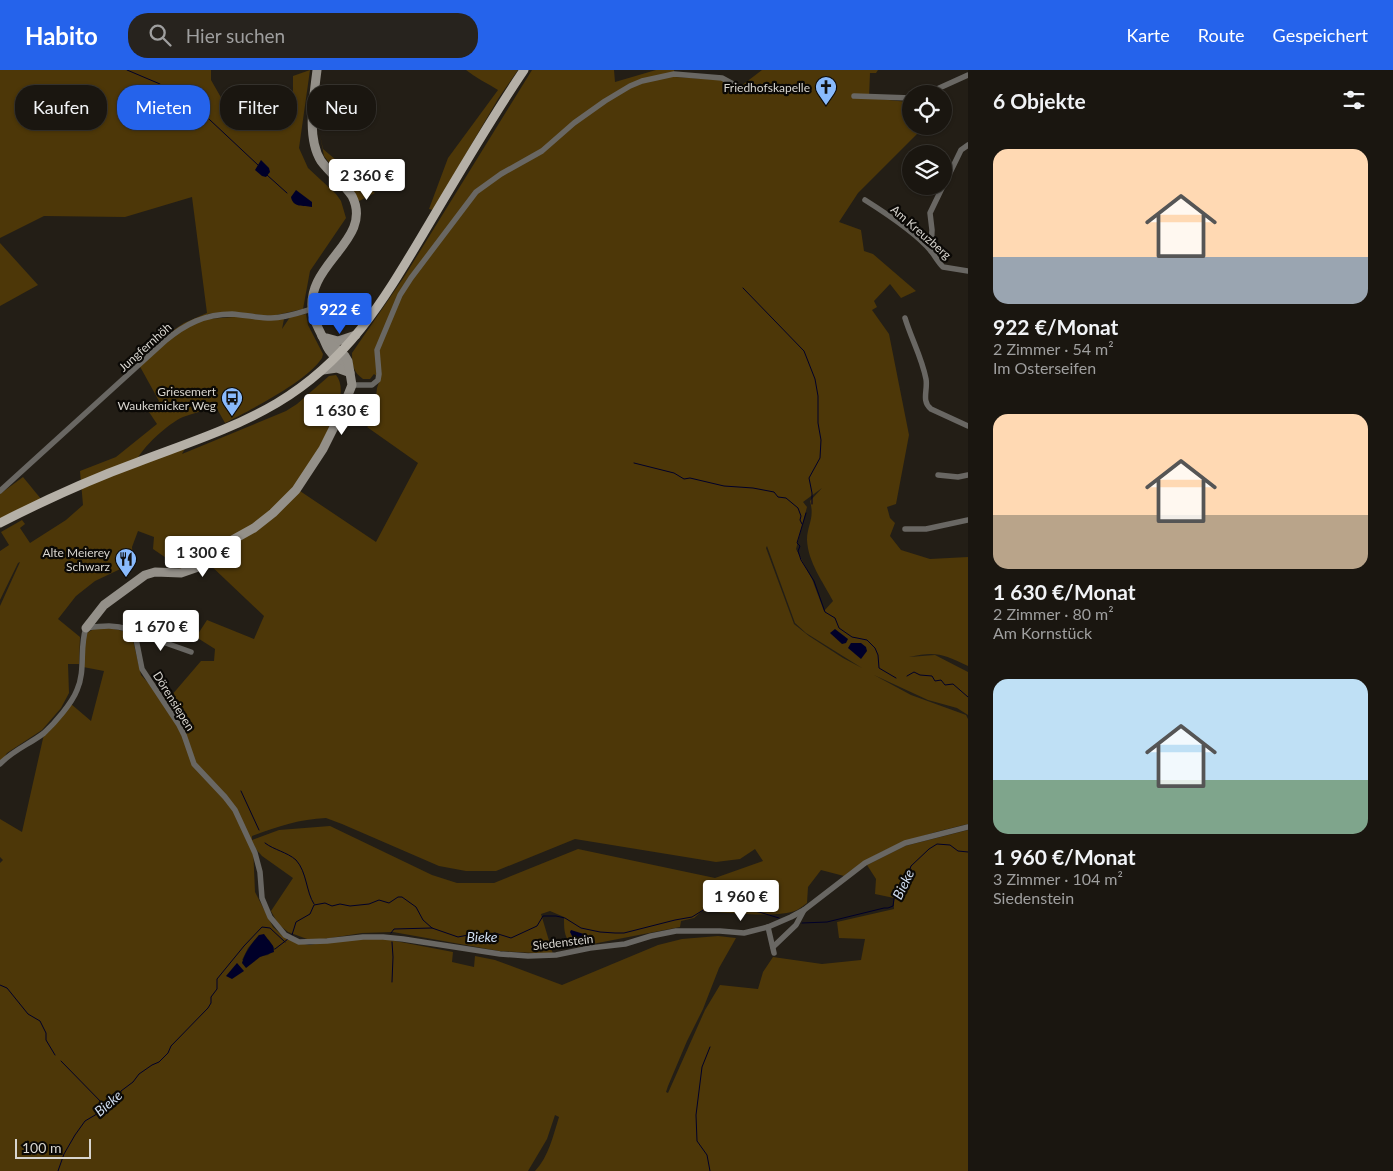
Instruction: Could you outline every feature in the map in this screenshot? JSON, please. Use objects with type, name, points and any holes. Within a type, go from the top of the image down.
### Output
[{"type":"main road","points":[[0,523],[81,484],[238,423],[284,398],[322,370],[339,355],[356,335],[399,273],[524,70]]},
{"type":"street","points":[[0,764],[7,756],[44,732],[72,700],[81,678],[82,639],[86,628],[104,605],[145,575],[155,572],[182,573],[207,562],[227,543],[254,528],[273,513],[296,490],[310,470],[340,415],[352,385],[348,361],[339,355],[322,336],[312,309],[318,280],[353,230],[358,215],[352,196],[321,160],[314,143],[313,122],[317,70]]},
{"type":"street","points":[[352,385],[372,385],[378,380],[377,350],[400,295],[461,210],[481,188],[542,151],[574,123],[605,101],[642,81],[674,74],[722,78],[746,91]]},
{"type":"street","points":[[946,85],[968,75]]},
{"type":"street","points":[[854,96],[902,98]]},
{"type":"street","points":[[952,168],[961,150],[968,145]]},
{"type":"street","points":[[931,251],[932,230],[930,213],[938,195]]},
{"type":"street","name":"Am Kreuzberg","points":[[864,200],[885,212],[931,251],[943,267],[968,271]]},
{"type":"street","name":"Jungfernhöh","points":[[0,491],[165,341],[186,325],[196,320],[218,315],[233,314],[273,318],[312,309]]},
{"type":"street","points":[[905,318],[926,381],[926,405],[968,426]]},
{"type":"street","points":[[322,336],[338,341],[356,335]]},
{"type":"street","points":[[322,370],[337,368],[350,373]]},
{"type":"street","points":[[938,475],[958,477],[968,475]]},
{"type":"street","points":[[905,529],[926,530],[968,520]]},
{"type":"street","points":[[86,628],[114,626],[191,652]]},
{"type":"street","name":"Dörensiepen","points":[[135,634],[142,669],[179,725],[194,764],[235,810],[255,852],[260,872],[260,890],[270,917],[285,935],[299,942]]},
{"type":"street","name":"Siedenstein","points":[[299,942],[327,942],[363,937],[403,938],[500,954],[550,956],[590,948],[625,944],[676,931],[720,930],[744,933],[787,920],[804,910],[864,863],[905,843],[968,827]]},
{"type":"street","points":[[768,927],[774,950],[796,925],[804,910]]},
{"type":"shaded area","points":[[0,70],[211,70],[211,80],[220,96],[220,130],[297,130],[297,85],[293,85],[293,76],[310,70],[299,148],[308,168],[341,201],[346,218],[310,271],[303,309],[272,316],[233,312],[207,314],[208,319],[235,317],[284,319],[282,329],[290,317],[306,314],[308,325],[323,354],[322,358],[304,376],[291,385],[263,403],[225,423],[216,407],[177,420],[149,443],[136,462],[188,443],[182,454],[286,411],[297,404],[329,376],[336,375],[341,386],[340,400],[335,416],[319,448],[294,487],[376,542],[418,463],[367,427],[373,422],[377,388],[380,379],[374,374],[370,379],[363,379],[357,374],[352,361],[352,353],[404,277],[532,70],[614,70],[615,82],[656,70],[674,70],[675,77],[722,80],[737,89],[762,70],[878,70],[876,73],[870,73],[869,98],[902,101],[902,135],[916,135],[906,145],[902,145],[902,149],[858,193],[839,222],[861,230],[864,251],[873,254],[916,291],[901,298],[890,284],[874,301],[877,307],[872,310],[889,334],[909,435],[896,504],[887,507],[890,518],[895,523],[890,536],[901,550],[930,559],[968,557],[968,666],[933,654],[909,657],[935,655],[968,672],[968,715],[957,708],[928,700],[874,675],[911,695],[966,715],[968,719],[968,824],[918,837],[888,849],[844,876],[821,870],[808,887],[807,903],[797,910],[788,913],[764,915],[702,911],[694,918],[681,921],[680,927],[577,947],[567,939],[564,917],[550,911],[541,914],[553,954],[499,951],[393,932],[362,933],[324,939],[307,939],[288,932],[278,924],[271,911],[293,878],[262,856],[253,846],[255,892],[273,927],[284,937],[296,942],[309,945],[362,937],[390,940],[453,952],[452,962],[474,967],[475,956],[495,960],[562,985],[658,945],[682,939],[718,936],[736,938],[719,968],[703,1009],[668,1086],[666,1092],[668,1093],[705,1010],[720,985],[758,989],[763,972],[773,957],[822,964],[861,960],[865,939],[839,938],[837,922],[894,909],[894,898],[875,894],[876,879],[867,865],[905,846],[968,830],[968,1171],[535,1171],[544,1159],[550,1146],[559,1117],[555,1115],[547,1139],[528,1171],[0,1171],[0,863],[3,860],[0,857],[0,819],[22,832],[44,734],[71,704],[91,721],[104,671],[83,667],[84,639],[92,630],[98,628],[113,629],[132,636],[141,675],[162,698],[171,696],[201,661],[214,661],[215,649],[196,637],[207,620],[254,639],[264,616],[207,562],[181,573],[178,566],[153,549],[154,537],[138,531],[132,547],[133,563],[95,581],[76,596],[58,619],[80,637],[79,664],[68,664],[69,693],[61,708],[42,730],[7,753],[0,763],[0,606],[20,562],[0,600],[0,551],[9,545],[1,532],[22,520],[25,524],[20,528],[30,543],[66,520],[83,505],[80,471],[116,457],[157,424],[149,412],[159,401],[138,363],[175,329],[207,313],[192,197],[125,217],[44,216],[0,238]],"holes":[[[822,488],[810,501],[812,513],[807,540],[813,564],[833,601],[824,611],[812,579],[796,549],[807,507],[803,502]],[[767,546],[795,623],[806,633],[862,668],[843,658],[809,636],[794,624],[766,548]],[[326,818],[439,866],[466,871],[496,871],[575,839],[716,862],[740,859],[755,849],[763,861],[715,878],[578,849],[494,883],[457,883],[432,875],[330,826],[279,830],[252,840],[252,836],[270,830],[297,822]],[[259,935],[269,940],[275,949],[268,955],[242,960],[248,948]]]},
{"type":"shaded area","points":[[466,70],[518,70],[498,99],[433,210],[429,209],[448,158],[498,90]]},
{"type":"shaded area","points":[[320,135],[323,149],[375,193],[359,201],[324,156]]},
{"type":"shaded area","points":[[0,243],[38,285],[0,306]]},
{"type":"shaded area","points":[[23,477],[41,499],[0,520],[0,494]]},
{"type":"water","points":[[261,160],[269,168],[270,172],[266,177],[255,170]]},
{"type":"water","points":[[296,190],[312,202],[312,207],[299,205],[292,201],[291,197]]},
{"type":"water","points":[[835,629],[848,639],[846,643],[842,644],[830,633]]},
{"type":"water","points":[[851,643],[861,643],[866,647],[867,651],[861,659],[848,648]]},
{"type":"water","points":[[571,930],[587,935],[588,938],[574,940],[570,932]]},
{"type":"water","points":[[264,934],[273,946],[274,952],[260,957],[246,968],[242,963],[247,951],[259,935]]},
{"type":"water","points":[[237,963],[244,971],[232,979],[226,976]]},
{"type":"waterway","points":[[127,70],[160,84],[185,104],[194,105],[258,165]]},
{"type":"waterway","points":[[267,175],[287,193]]},
{"type":"waterway","points":[[743,288],[804,351],[815,379],[821,440],[820,458],[809,478],[812,504]]},
{"type":"waterway","points":[[634,463],[674,473],[684,479],[690,478],[724,486],[774,492],[778,497],[786,498],[798,508],[802,524]]},
{"type":"waterway","points":[[806,513],[797,543],[800,546],[798,551],[801,560],[814,581],[825,612],[835,618],[839,628],[852,637],[867,640],[875,648],[878,655],[879,668],[896,678]]},
{"type":"waterway","points":[[907,676],[914,672],[920,675],[932,676],[935,681],[941,680],[945,685],[953,684],[968,697]]},
{"type":"waterway","points":[[241,791],[259,830]]},
{"type":"waterway","points":[[265,843],[296,860],[300,865],[314,904]]},
{"type":"waterway","name":"Bieke","points":[[802,923],[827,922],[893,906],[895,893],[911,866],[929,849],[937,844],[950,845],[958,851],[968,852]]},
{"type":"waterway","name":"Bieke","points":[[292,935],[296,922],[310,914],[314,905],[325,903],[332,906],[340,904],[350,906],[369,904],[379,900],[389,903],[398,897],[402,897],[416,907],[423,920],[432,928],[458,937],[495,933],[511,938],[537,926],[543,916],[565,918],[581,928],[600,932],[624,933],[692,917],[708,907],[725,905],[779,918]]},
{"type":"waterway","name":"Bieke","points":[[58,1171],[64,1154],[85,1121],[107,1108],[139,1074],[159,1062],[168,1053],[171,1046],[208,1008],[211,1003],[211,997],[217,989],[217,979],[262,927],[270,928],[285,942]]},
{"type":"waterway","points":[[391,933],[394,929],[432,928]]},
{"type":"waterway","name":"Bieke","points":[[275,949],[288,939]]},
{"type":"waterway","points":[[392,942],[392,982]]},
{"type":"waterway","points":[[0,985],[7,988],[28,1014],[40,1021],[46,1033],[46,1040],[55,1055]]},
{"type":"waterway","points":[[710,1047],[702,1067],[696,1115],[697,1141],[707,1155],[710,1171]]},
{"type":"waterway","points":[[61,1061],[106,1107]]},
{"type":"place","name":"Friedhofskapelle","points":[[826,106]]},
{"type":"place","name":"Griesemert Waukemicker Weg","points":[[232,417]]},
{"type":"place","name":"Alte Meierey Schwarz","points":[[126,578]]}]
